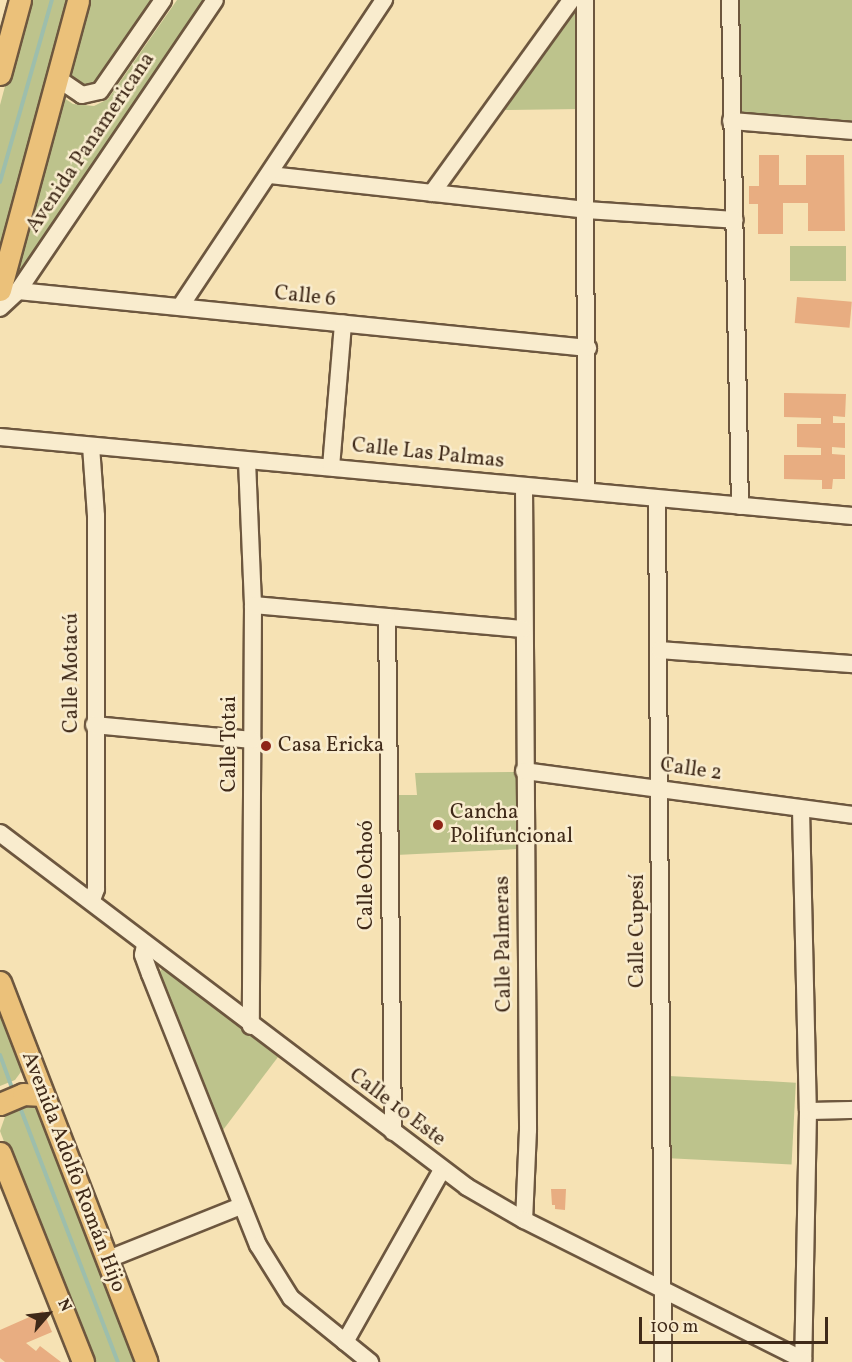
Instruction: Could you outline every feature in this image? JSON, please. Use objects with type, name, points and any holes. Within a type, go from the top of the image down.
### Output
[{"type":"main road","points":[[0,74],[3,48],[20,0]]},
{"type":"main road","points":[[9,291],[57,78],[78,0]]},
{"type":"main road","name":"Avenida Adolfo Román Hijo","points":[[0,982],[28,1068],[147,1362]]},
{"type":"main road","points":[[0,1088],[18,1081],[28,1068]]},
{"type":"main road","points":[[0,1104],[39,1094]]},
{"type":"main road","points":[[0,1153],[83,1362]]},
{"type":"street","name":"Avenida Panamericana","points":[[57,78],[81,95],[100,91],[163,0]]},
{"type":"street","name":"Avenida Panamericana","points":[[0,308],[9,291],[215,0]]},
{"type":"street","points":[[180,307],[270,175],[384,0]]},
{"type":"street","points":[[432,193],[571,0]]},
{"type":"street","points":[[585,0],[588,348],[586,491]]},
{"type":"street","points":[[729,0],[740,506]]},
{"type":"street","points":[[731,121],[852,131]]},
{"type":"street","points":[[270,175],[586,210],[735,220]]},
{"type":"street","name":"Calle 6","points":[[9,291],[588,348]]},
{"type":"street","points":[[331,467],[343,323]]},
{"type":"street","name":"Calle Las Palmas","points":[[0,437],[586,491],[657,500],[852,516]]},
{"type":"street","name":"Calle Motacú","points":[[91,446],[96,516],[94,725],[96,890],[92,900]]},
{"type":"street","name":"Calle Totai","points":[[247,461],[253,605],[251,1026]]},
{"type":"street","name":"Calle Palmeras","points":[[524,486],[523,629],[528,1130],[524,1220]]},
{"type":"street","name":"Calle Cupesí","points":[[657,500],[660,650],[660,1288],[663,1362]]},
{"type":"street","points":[[253,605],[523,629]]},
{"type":"street","name":"Calle Ochoó","points":[[387,617],[393,1132]]},
{"type":"street","points":[[660,650],[852,664]]},
{"type":"street","points":[[94,725],[252,740]]},
{"type":"street","name":"Calle 2","points":[[524,771],[852,815]]},
{"type":"street","points":[[801,809],[808,1111],[803,1361]]},
{"type":"street","name":"Calle 10 Este","points":[[0,833],[92,900],[145,945],[442,1170],[524,1220],[803,1361]]},
{"type":"street","points":[[145,945],[147,964],[241,1206],[263,1253],[291,1298],[370,1362]]},
{"type":"street","points":[[808,1111],[852,1110]]},
{"type":"street","points":[[345,1342],[442,1170]]},
{"type":"street","points":[[106,1260],[241,1206]]},
{"type":"green space","points":[[28,0],[75,0],[0,297],[0,105]]},
{"type":"green space","points":[[86,0],[152,0],[99,80],[81,86],[66,75]]},
{"type":"green space","points":[[177,0],[205,0],[15,285],[11,281],[61,96],[73,104],[94,106],[108,99]]},
{"type":"green space","points":[[736,0],[852,0],[852,127],[745,118],[738,106]]},
{"type":"green space","points":[[576,10],[580,109],[501,110],[572,12]]},
{"type":"green space","points":[[790,246],[846,246],[846,281],[790,281]]},
{"type":"green space","points":[[519,772],[518,849],[396,855],[394,795],[417,795],[415,773]]},
{"type":"green space","points":[[163,968],[278,1057],[220,1134],[158,973]]},
{"type":"green space","points":[[0,994],[26,1065],[15,1080],[0,1086]]},
{"type":"green space","points":[[669,1076],[796,1083],[792,1165],[665,1158]]},
{"type":"green space","points":[[25,1104],[42,1108],[143,1362],[88,1362],[0,1131],[7,1111]]},
{"type":"building","points":[[759,155],[779,155],[779,185],[806,185],[806,155],[844,155],[845,231],[808,231],[808,203],[783,203],[783,234],[758,234],[758,204],[749,204],[749,186],[759,186]]},
{"type":"building","points":[[797,297],[852,302],[850,328],[795,323]]},
{"type":"building","points":[[784,393],[846,394],[845,417],[833,416],[833,423],[845,423],[845,448],[832,447],[832,454],[845,455],[845,479],[833,479],[832,489],[822,489],[822,480],[784,479],[784,455],[821,455],[821,448],[797,447],[797,424],[821,424],[821,418],[784,417]]},
{"type":"building","points":[[551,1189],[566,1189],[565,1210],[555,1209],[555,1205],[552,1205]]},
{"type":"building","points":[[43,1311],[52,1332],[26,1343],[36,1351],[40,1346],[61,1362],[5,1362],[0,1358],[0,1330]]},
{"type":"waterway","points":[[0,182],[52,0]]},
{"type":"waterway","points":[[0,1055],[13,1090]]},
{"type":"waterway","points":[[18,1102],[118,1362]]},
{"type":"place","name":"Casa Ericka","points":[[266,746]]},
{"type":"place","name":"Cancha Polifuncional","points":[[438,825]]}]
